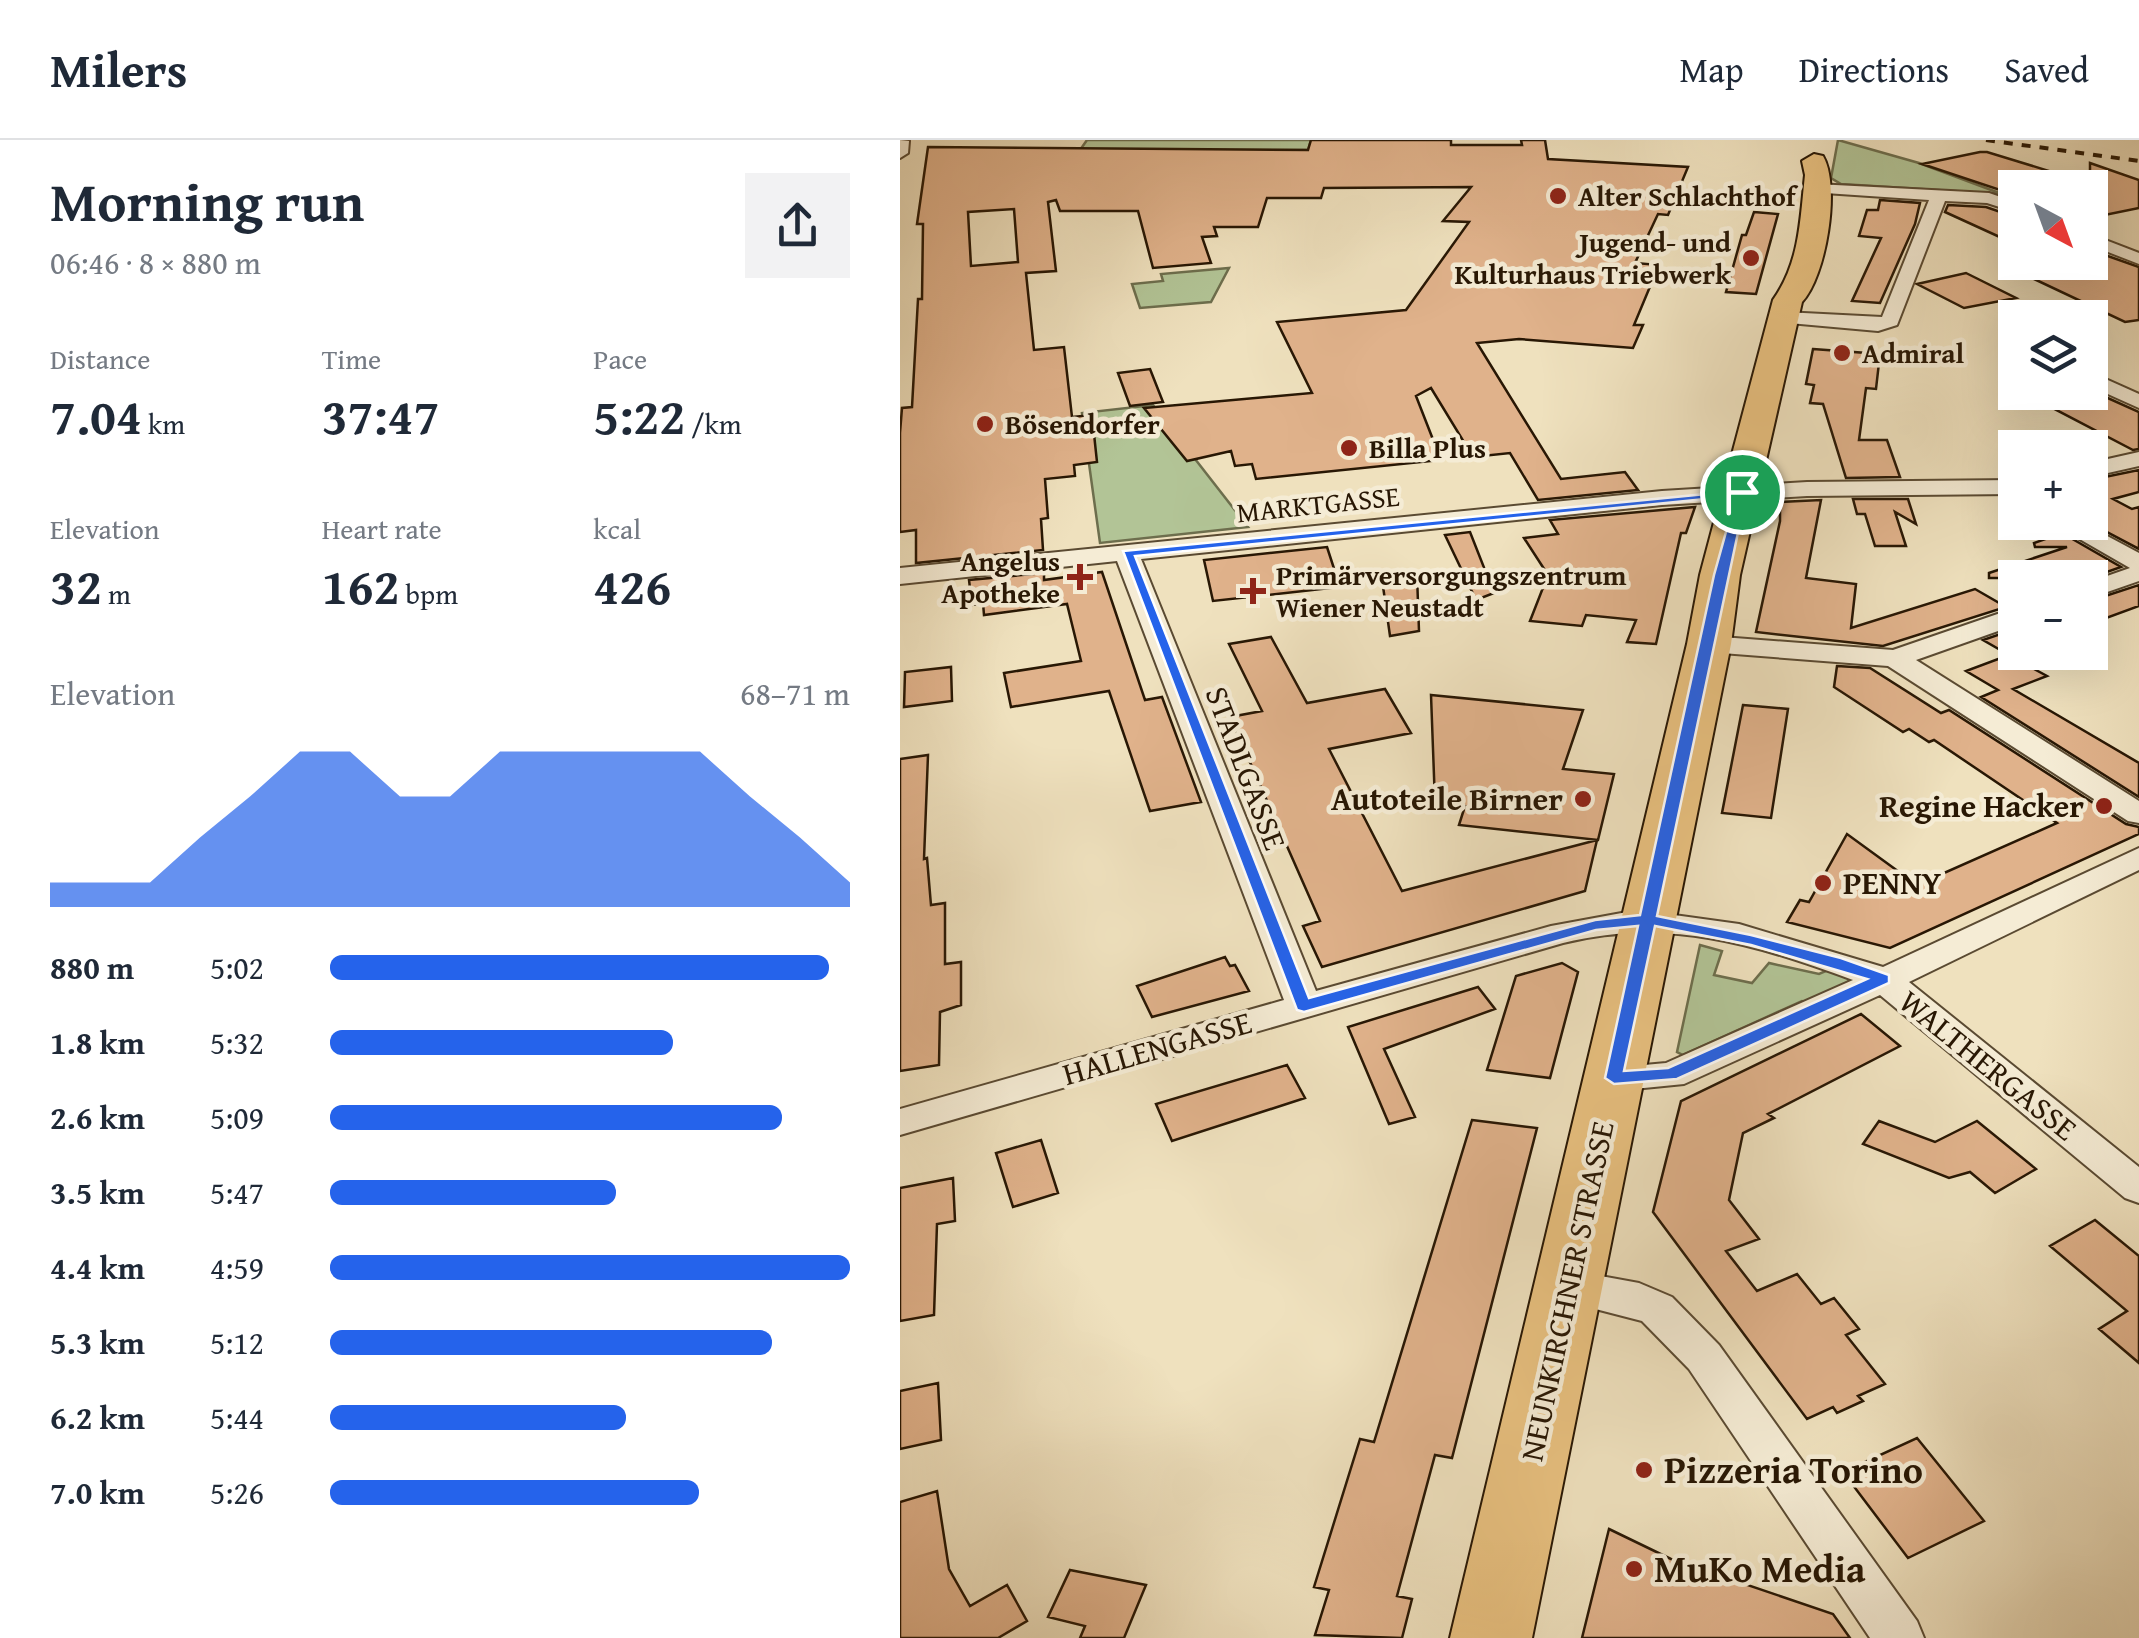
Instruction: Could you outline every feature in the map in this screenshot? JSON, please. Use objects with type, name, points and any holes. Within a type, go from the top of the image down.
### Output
[{"type":"main road","name":"NEUNKIRCHNER STRASSE","points":[[1491,1638],[1720,575],[1786,309],[1799,293],[1807,271],[1816,163]]},
{"type":"street","points":[[900,153],[902,141]]},
{"type":"street","name":"NEUNKIRCHNER STRASSE","points":[[1816,163],[1939,196],[1998,203]]},
{"type":"street","points":[[1786,309],[1878,324],[1890,321],[1939,196]]},
{"type":"street","points":[[2108,246],[2139,260]]},
{"type":"street","points":[[2108,387],[2139,402]]},
{"type":"street","points":[[2108,466],[2139,459]]},
{"type":"street","name":"MARKTGASSE","points":[[900,576],[1742,492],[1998,491]]},
{"type":"street","points":[[2095,540],[2139,564]]},
{"type":"street","name":"STADLGASSE","points":[[1128,554],[1304,1006]]},
{"type":"street","points":[[2108,584],[2139,573]]},
{"type":"street","points":[[1708,644],[1895,658],[1998,622]]},
{"type":"street","points":[[1895,658],[2139,814]]},
{"type":"street","points":[[1614,1078],[1671,1074],[2139,858]]},
{"type":"street","name":"HALLENGASSE","points":[[900,1122],[1595,925],[1648,920],[1751,940]]},
{"type":"street","name":"WALTHERGASSE","points":[[1751,940],[1883,979],[2139,1188]]},
{"type":"street","points":[[1568,1286],[1639,1300],[1657,1309],[1704,1357],[1898,1638]]},
{"type":"green space","points":[[1087,140],[1311,140],[1308,150],[1080,150]]},
{"type":"green space","points":[[1838,140],[1919,163],[1998,194],[1841,184],[1831,178]]},
{"type":"green space","points":[[1229,268],[1211,302],[1140,308],[1132,284],[1163,281],[1161,274]]},
{"type":"green space","points":[[1153,405],[1248,527],[1100,543],[1082,413]]},
{"type":"green space","points":[[1700,945],[1722,951],[1714,975],[1752,983],[1769,963],[1819,974],[1828,970],[1849,977],[1849,986],[1814,1004],[1802,1001],[1683,1055],[1677,1052]]},
{"type":"building","points":[[1311,140],[1451,140],[1451,145],[1522,145],[1521,140],[1545,140],[1548,159],[1688,167],[1668,215],[1658,214],[1635,263],[1659,265],[1634,325],[1643,325],[1633,348],[1519,339],[1477,343],[1561,479],[1625,472],[1638,490],[1538,500],[1510,453],[1473,457],[1431,388],[1416,396],[1441,460],[1256,479],[1252,464],[1235,466],[1231,451],[1187,461],[1144,408],[1312,393],[1277,322],[1406,310],[1469,222],[1443,221],[1471,187],[1324,188],[1321,198],[1267,198],[1258,227],[1214,227],[1217,236],[1202,237],[1211,263],[1153,268],[1138,211],[1060,211],[1056,200],[1048,202],[1056,271],[1026,273],[1034,350],[1064,347],[1072,417],[1092,415],[1097,462],[1074,465],[1075,476],[1045,479],[1048,518],[1041,519],[1043,550],[916,563],[916,530],[900,532],[900,433],[902,408],[912,407],[918,299],[922,299],[923,224],[917,224],[928,147],[1308,150]],"holes":[[[1014,209],[1018,262],[971,266],[968,212]]]},
{"type":"building","points":[[1987,152],[2046,170],[1998,170],[1998,189],[1922,164]]},
{"type":"building","points":[[2090,163],[2139,180],[2139,208],[2108,214],[2108,170],[2090,170]]},
{"type":"building","points":[[1880,200],[1920,203],[1915,224],[1880,303],[1852,301],[1881,238],[1859,236],[1867,210],[1878,210]]},
{"type":"building","points":[[1948,205],[1998,211],[1998,236],[1945,212]]},
{"type":"building","points":[[1754,212],[1778,214],[1756,294],[1726,292],[1742,235],[1746,235]]},
{"type":"building","points":[[2108,256],[2139,267],[2139,320],[2125,322],[2108,314],[2108,300],[2078,300],[2036,280],[2108,280]]},
{"type":"building","points":[[1966,273],[2016,298],[1964,308],[1917,284]]},
{"type":"building","points":[[1813,349],[1880,354],[1876,389],[1866,388],[1859,440],[1887,440],[1900,477],[1846,478],[1823,404],[1810,403],[1814,385],[1806,384]]},
{"type":"building","points":[[1150,369],[1163,402],[1130,406],[1118,373]]},
{"type":"building","points":[[2108,398],[2139,412],[2139,449],[2133,450],[2108,437],[2108,430],[2095,430],[2056,410],[2108,410]]},
{"type":"building","points":[[2139,470],[2139,492],[2113,499],[2132,509],[2139,507],[2139,549],[2108,533],[2108,476]]},
{"type":"building","points":[[1853,499],[1908,499],[1916,524],[1895,512],[1906,546],[1875,546],[1865,514],[1857,514]]},
{"type":"building","points":[[1821,500],[1806,578],[1856,584],[1851,628],[1975,589],[1998,602],[1998,610],[1883,646],[1756,632],[1780,521],[1780,502]]},
{"type":"building","points":[[1695,507],[1686,533],[1681,533],[1656,644],[1627,642],[1636,620],[1586,615],[1582,626],[1530,621],[1548,575],[1524,538],[1558,534],[1550,520]]},
{"type":"building","points":[[1470,532],[1494,593],[1476,600],[1445,535]]},
{"type":"building","points":[[2074,540],[2121,567],[2108,572],[2108,560],[2028,560],[2067,547],[2035,547],[2034,543]]},
{"type":"building","points":[[1327,547],[1340,587],[1213,601],[1204,560]]},
{"type":"building","points":[[1102,572],[1145,700],[1162,697],[1201,802],[1150,811],[1109,691],[1011,707],[1004,673],[1081,661],[1067,604],[984,615],[983,603],[972,605],[969,580],[1044,573],[1044,580]]},
{"type":"building","points":[[1417,575],[1419,631],[1390,636],[1382,579]]},
{"type":"building","points":[[2139,585],[2139,606],[2108,617],[2108,595]]},
{"type":"building","points":[[1998,635],[1998,649],[1983,640]]},
{"type":"building","points":[[1271,637],[1307,703],[1385,689],[1411,733],[1329,749],[1402,891],[1597,840],[1585,891],[1322,967],[1303,926],[1320,921],[1230,717],[1262,711],[1229,644]]},
{"type":"building","points":[[1998,659],[1998,670],[2036,670],[2047,676],[2013,689],[2139,763],[2139,797],[1981,697],[1998,690],[1966,671]]},
{"type":"building","points":[[1837,666],[1870,668],[1941,713],[1949,710],[2126,824],[2139,827],[2139,834],[1890,948],[1787,922],[1800,900],[1809,902],[1847,834],[1917,885],[2057,823],[1934,740],[1929,742],[1909,729],[1903,732],[1834,687]]},
{"type":"building","points":[[951,667],[952,701],[904,707],[905,672]]},
{"type":"building","points":[[1431,695],[1583,710],[1563,769],[1614,774],[1598,840],[1459,825],[1465,806],[1435,803]]},
{"type":"building","points":[[1743,705],[1788,709],[1771,818],[1722,813]]},
{"type":"building","points":[[928,755],[924,859],[927,858],[931,905],[945,903],[945,964],[961,962],[961,1005],[940,1012],[939,1065],[900,1071],[900,759]]},
{"type":"building","points":[[1225,957],[1230,966],[1235,965],[1249,991],[1152,1017],[1137,986]]},
{"type":"building","points":[[1562,963],[1578,972],[1550,1078],[1487,1070],[1516,976]]},
{"type":"building","points":[[1478,987],[1495,1009],[1384,1049],[1415,1117],[1389,1124],[1348,1027]]},
{"type":"building","points":[[1861,1014],[1900,1046],[1768,1114],[1774,1118],[1743,1133],[1729,1200],[1759,1239],[1726,1251],[1757,1291],[1797,1274],[1821,1304],[1834,1298],[1859,1329],[1846,1335],[1885,1384],[1858,1396],[1863,1401],[1837,1413],[1833,1407],[1807,1419],[1653,1212],[1681,1101]]},
{"type":"building","points":[[1287,1065],[1305,1098],[1172,1141],[1156,1104]]},
{"type":"building","points":[[1472,1120],[1537,1128],[1452,1458],[1435,1455],[1397,1596],[1412,1599],[1402,1638],[1315,1635],[1329,1590],[1314,1587],[1360,1439],[1374,1442]]},
{"type":"building","points":[[1879,1121],[1935,1142],[1977,1121],[2036,1169],[1995,1193],[1970,1172],[1949,1178],[1863,1144]]},
{"type":"building","points":[[1041,1140],[1058,1193],[1013,1207],[996,1153]]},
{"type":"building","points":[[953,1178],[955,1221],[937,1224],[934,1315],[900,1321],[900,1188]]},
{"type":"building","points":[[2095,1220],[2139,1256],[2139,1363],[2099,1329],[2127,1311],[2050,1246]]},
{"type":"building","points":[[938,1383],[941,1440],[900,1449],[900,1391]]},
{"type":"building","points":[[1917,1438],[1984,1521],[1908,1558],[1843,1472]]},
{"type":"building","points":[[937,1491],[949,1569],[970,1606],[1007,1585],[1027,1621],[998,1638],[900,1638],[900,1502]]},
{"type":"building","points":[[1609,1529],[1671,1559],[1833,1614],[1850,1638],[1582,1638]]},
{"type":"building","points":[[1070,1570],[1146,1585],[1124,1638],[1080,1638],[1085,1626],[1048,1617]]},
{"type":"railway","points":[[1986,140],[2139,161]]},
{"type":"place","name":"Alter Schlachthof","points":[[1558,196]]},
{"type":"place","name":"Jugend- und Kulturhaus Triebwerk","points":[[1751,258]]},
{"type":"place","name":"Admiral","points":[[1842,353]]},
{"type":"place","name":"Bösendorfer","points":[[985,424]]},
{"type":"place","name":"Billa Plus","points":[[1349,448]]},
{"type":"place","name":"Angelus Apotheke","points":[[1080,577]]},
{"type":"place","name":"Primärversorgungszentrum Wiener Neustadt","points":[[1253,591]]},
{"type":"place","name":"Autoteile Birner","points":[[1583,799]]},
{"type":"place","name":"Regine Hacker","points":[[2104,806]]},
{"type":"place","name":"PENNY","points":[[1823,883]]},
{"type":"place","name":"Pizzeria Torino","points":[[1644,1470]]},
{"type":"place","name":"MuKo Media","points":[[1634,1569]]},
{"type":"route","points":[[1742,492],[1128,554],[1149,617],[1304,1006],[1551,936],[1595,925],[1648,920],[1614,1078],[1671,1074],[1883,979],[1751,940],[1648,920],[1720,575],[1742,492]]}]
